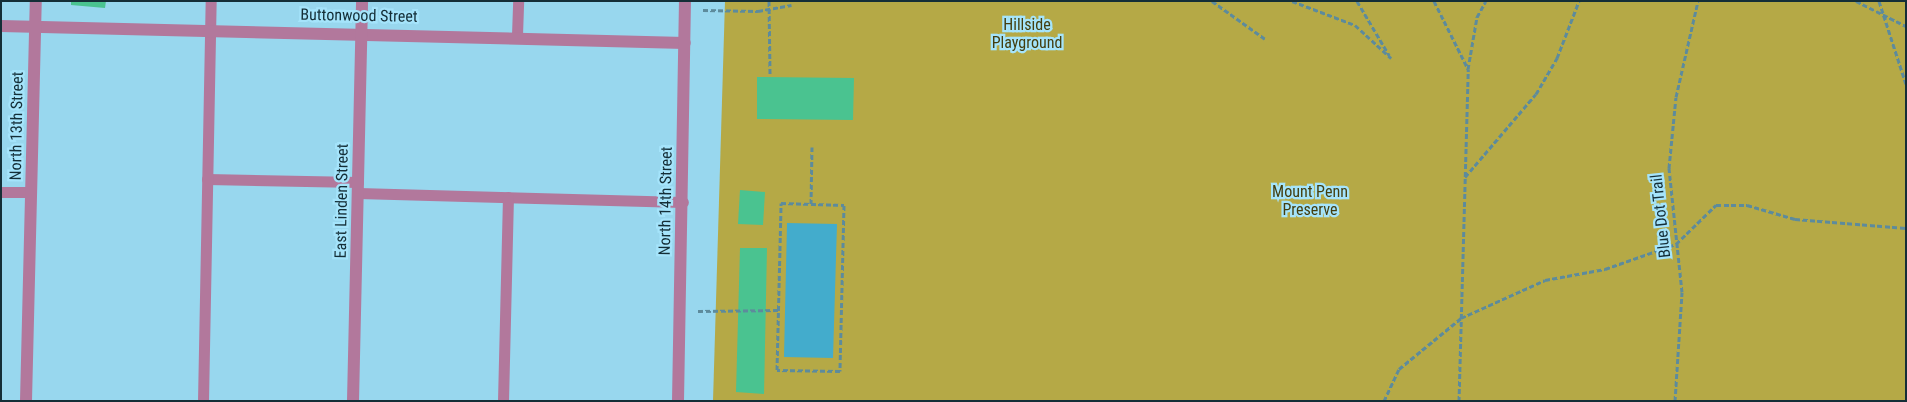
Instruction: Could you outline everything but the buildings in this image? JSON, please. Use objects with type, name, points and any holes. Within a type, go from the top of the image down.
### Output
[{"type":"street","name":"North 13th Street","points":[[26,401],[36,1]]},
{"type":"street","name":"East Linden Street","points":[[354,401],[362,1]]},
{"type":"street","name":"North 14th Street","points":[[678,401],[683,202],[685,1]]},
{"type":"street","name":"Buttonwood Street","points":[[1,26],[517,35],[685,43]]},
{"type":"lane","points":[[203,401],[211,1]]},
{"type":"lane","points":[[517,35],[518,1]]},
{"type":"lane","points":[[207,178],[508,197],[683,202]]},
{"type":"lane","points":[[1,192],[31,192]]},
{"type":"lane","points":[[503,401],[508,197]]},
{"type":"path","points":[[769,1],[770,74]]},
{"type":"path","points":[[1212,1],[1265,39]]},
{"type":"path","points":[[1292,1],[1355,25],[1391,58],[1357,1]]},
{"type":"path","points":[[1434,1],[1468,69]]},
{"type":"path","points":[[1459,401],[1468,69],[1477,17],[1486,1]]},
{"type":"path","points":[[1465,177],[1536,94],[1557,58],[1579,1]]},
{"type":"path","name":"Blue Dot Trail","points":[[1675,401],[1682,292],[1670,200],[1671,131],[1698,1]]},
{"type":"path","points":[[1856,1],[1906,26]]},
{"type":"path","points":[[1878,1],[1906,84]]},
{"type":"path","points":[[728,10],[791,5]]},
{"type":"path","points":[[811,204],[812,147]]},
{"type":"path","points":[[780,203],[844,205],[840,371],[776,370],[778,310],[780,203]]},
{"type":"path","points":[[1384,401],[1399,369],[1461,318],[1545,280],[1606,270],[1676,244],[1716,205],[1747,205],[1795,219],[1906,228]]},
{"type":"path","points":[[709,311],[778,310]]},
{"type":"green space","name":"Mount Penn Preserve","points":[[725,1],[1906,1],[1906,401],[713,401]]},
{"type":"water","points":[[787,223],[837,224],[833,358],[784,357]]},
{"type":"park label","name":"Hillside Playground","points":[[1027,34]]}]
